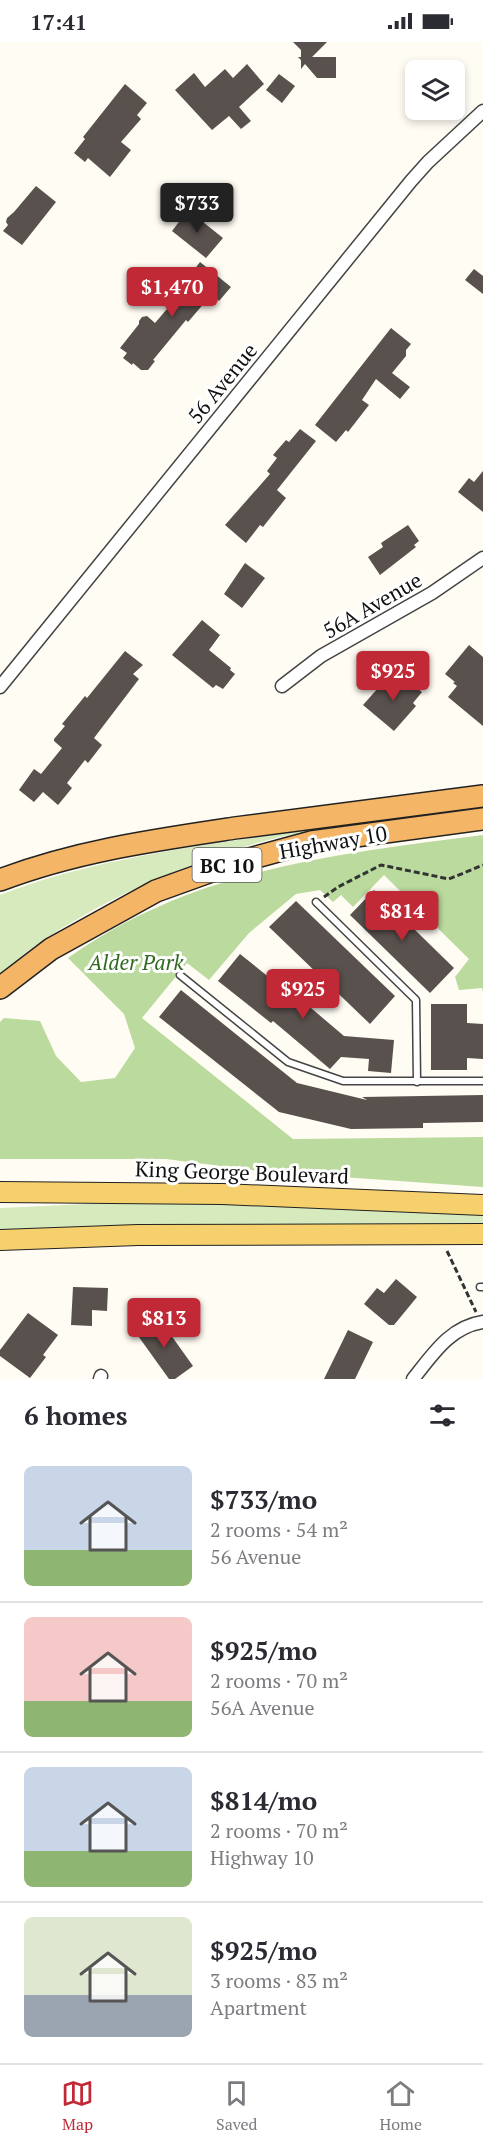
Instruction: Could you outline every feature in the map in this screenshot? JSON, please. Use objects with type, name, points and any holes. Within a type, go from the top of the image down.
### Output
[{"type":"highway","name":"Highway 10","points":[[0,880],[33,867],[152,840],[483,796]]},
{"type":"highway","name":"Highway 10","points":[[0,988],[51,950],[90,926],[156,891],[220,868],[311,842],[483,819]]},
{"type":"main road","name":"King George Boulevard","points":[[0,1192],[222,1194],[483,1204]]},
{"type":"main road","points":[[0,1240],[138,1235],[483,1234]]},
{"type":"street","name":"56 Avenue","points":[[0,687],[417,175],[483,111]]},
{"type":"street","name":"56A Avenue","points":[[282,686],[321,656],[432,594],[483,558]]},
{"type":"street","points":[[413,1379],[446,1339],[480,1317]]},
{"type":"lane","points":[[316,902],[416,1000],[417,1082]]},
{"type":"lane","points":[[180,975],[288,1062],[342,1080],[483,1081]]},
{"type":"path","points":[[324,897],[338,887],[381,865],[449,879],[483,865]]},
{"type":"path","points":[[447,1251],[480,1317]]},
{"type":"green space","points":[[353,824],[266,841],[197,863],[140,886],[60,929],[30,949],[0,976],[0,895],[41,881],[129,859],[174,850]]},
{"type":"green space","name":"Alder Park","points":[[483,835],[483,992],[482,988],[459,990],[455,977],[469,959],[384,875],[353,907],[341,895],[333,902],[320,890],[296,894],[249,933],[209,980],[187,963],[142,1018],[293,1139],[483,1137],[483,1187],[259,1171],[166,1159],[0,1159],[0,1022],[4,1018],[40,1021],[56,1056],[81,1082],[115,1078],[135,1048],[124,1014],[68,958],[116,928],[165,904],[215,885],[267,870],[320,859]]},
{"type":"green space","points":[[131,1202],[483,1211],[483,1226],[241,1225],[0,1230],[0,1208]]},
{"type":"building","points":[[293,42],[327,42],[312,57],[336,57],[336,78],[317,78],[305,64],[301,69],[301,60],[298,57],[301,57],[301,50]]},
{"type":"building","points":[[247,64],[264,84],[239,107],[251,121],[241,129],[229,116],[212,130],[175,90],[194,73],[205,87],[225,69],[233,78]]},
{"type":"building","points":[[279,74],[295,86],[282,103],[266,90]]},
{"type":"building","points":[[125,84],[147,103],[137,115],[141,119],[121,142],[131,150],[110,177],[88,158],[85,162],[74,153],[85,139],[83,137]]},
{"type":"building","points":[[36,186],[56,202],[22,245],[3,231],[8,225],[7,218]]},
{"type":"building","points":[[188,210],[223,238],[206,258],[172,231]]},
{"type":"building","points":[[200,262],[231,287],[219,301],[212,294],[188,322],[186,320],[153,360],[155,361],[148,370],[141,370],[133,363],[132,365],[123,358],[127,353],[120,348],[142,317],[147,316],[155,323],[184,289],[181,287]]},
{"type":"building","points":[[474,269],[483,276],[483,294],[465,280]]},
{"type":"building","points":[[391,328],[411,344],[406,350],[406,356],[392,373],[410,387],[400,399],[376,379],[362,400],[369,405],[348,432],[346,430],[336,442],[315,425]]},
{"type":"building","points":[[300,429],[316,441],[277,490],[286,498],[263,527],[260,525],[246,543],[225,525],[270,474],[267,471],[277,458],[273,455]]},
{"type":"building","points":[[483,471],[483,512],[458,492],[469,478],[474,482]]},
{"type":"building","points":[[408,525],[419,541],[414,545],[416,547],[380,575],[368,557],[383,547],[381,543]]},
{"type":"building","points":[[245,563],[265,578],[242,608],[224,594]]},
{"type":"building","points":[[202,620],[220,635],[209,650],[235,674],[223,689],[216,685],[213,688],[172,655]]},
{"type":"building","points":[[469,645],[483,657],[483,726],[448,697],[457,686],[445,674]]},
{"type":"building","points":[[125,651],[143,665],[133,674],[139,679],[94,738],[102,745],[88,763],[85,760],[67,783],[72,788],[58,805],[43,792],[34,802],[19,790],[34,769],[41,774],[62,748],[54,739],[65,726],[62,724],[85,696],[87,698]]},
{"type":"building","points":[[404,677],[422,692],[413,703],[416,706],[394,731],[363,705],[386,679],[396,688]]},
{"type":"building","points":[[374,890],[454,968],[430,993],[350,915]]},
{"type":"building","points":[[296,901],[395,996],[370,1024],[269,927]]},
{"type":"building","points":[[240,954],[296,999],[298,997],[344,1036],[394,1040],[391,1073],[368,1071],[369,1059],[341,1057],[330,1069],[273,1021],[271,1023],[218,981]]},
{"type":"building","points":[[181,990],[297,1083],[367,1100],[362,1097],[483,1095],[483,1122],[423,1123],[423,1128],[351,1129],[279,1112],[159,1017]]},
{"type":"building","points":[[431,1004],[467,1004],[467,1023],[483,1024],[483,1059],[467,1058],[467,1070],[431,1070]]},
{"type":"building","points":[[396,1279],[417,1297],[394,1325],[389,1325],[364,1304],[377,1288],[384,1293]]},
{"type":"building","points":[[73,1287],[108,1288],[107,1311],[92,1310],[92,1326],[71,1325]]},
{"type":"building","points":[[28,1313],[58,1335],[43,1355],[46,1357],[30,1378],[0,1356],[0,1350]]},
{"type":"building","points":[[158,1317],[193,1366],[175,1379],[169,1379],[136,1333]]},
{"type":"building","points":[[348,1330],[373,1342],[355,1379],[324,1379]]}]
